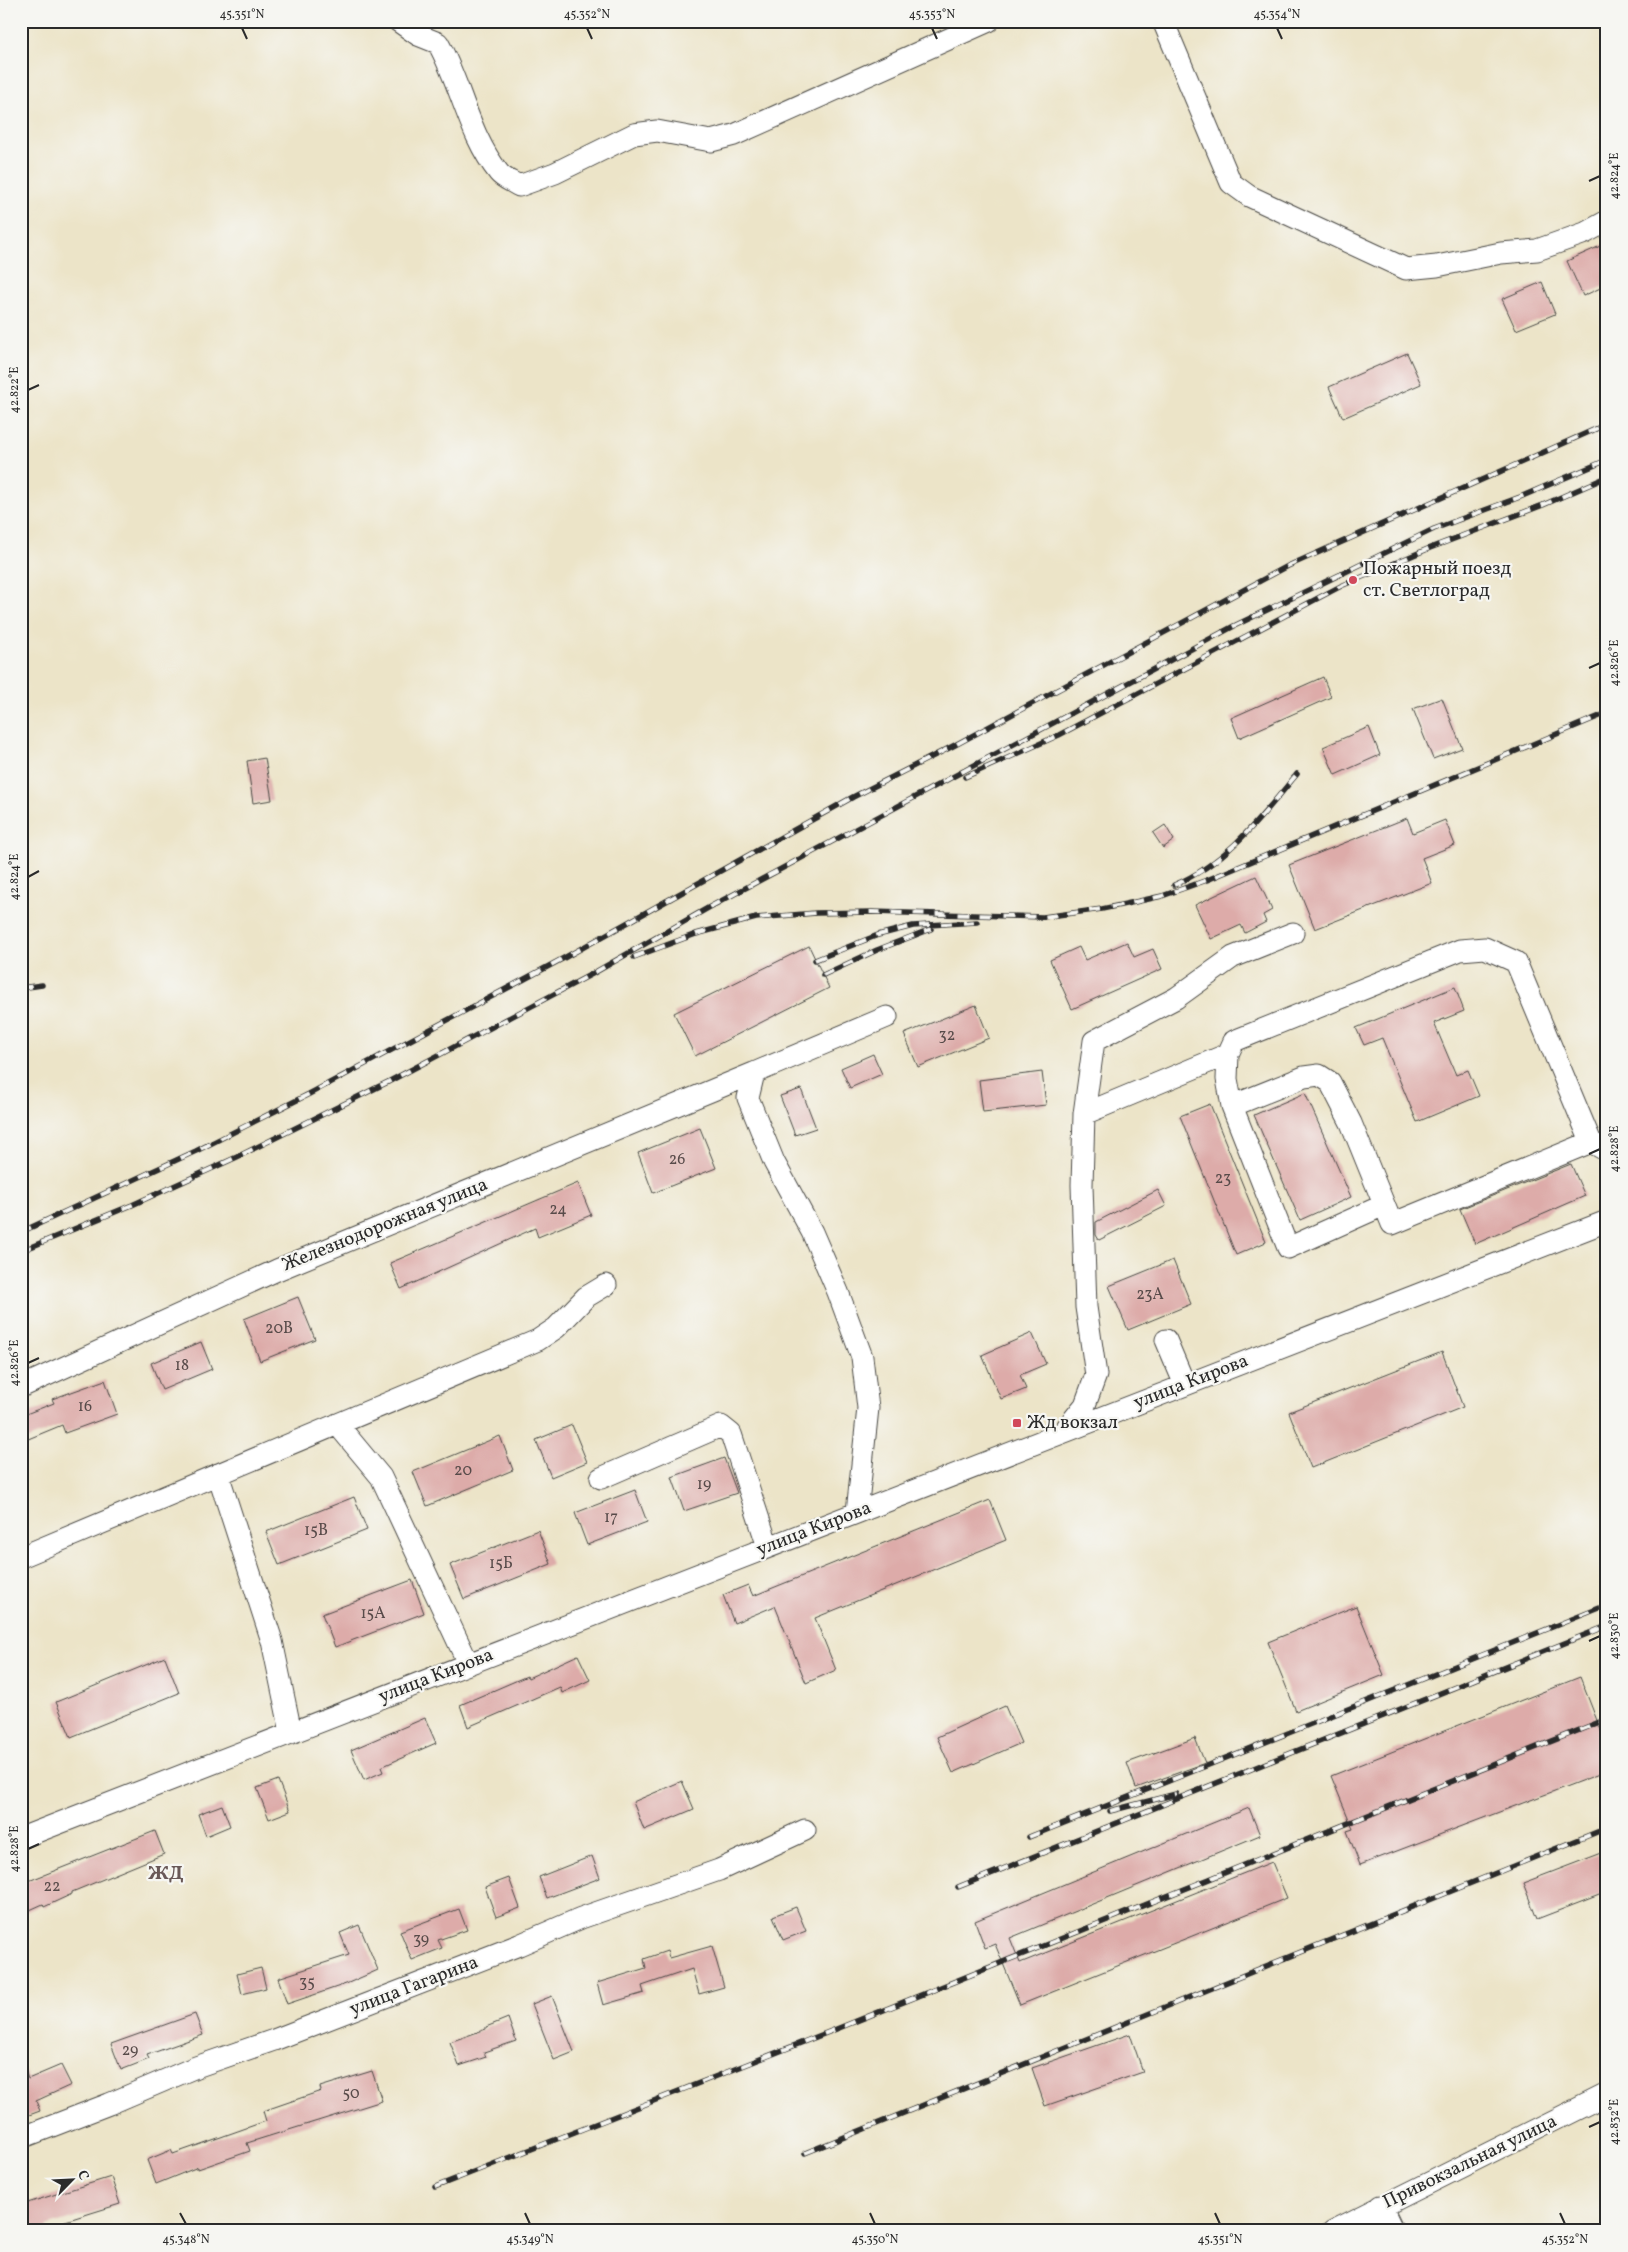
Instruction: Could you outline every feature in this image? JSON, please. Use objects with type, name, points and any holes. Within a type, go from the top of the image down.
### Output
[{"type":"street","points":[[398,21],[418,35],[438,43],[450,65],[485,151],[500,175],[519,186],[555,172],[634,134],[657,131],[711,140],[734,135],[989,21]]},
{"type":"street","points":[[1163,21],[1231,183],[1249,196],[1406,270],[1501,253],[1537,250],[1585,233],[1607,221]]},
{"type":"street","points":[[1063,1432],[1085,1405],[1096,1375],[1086,1307],[1082,1185],[1084,1114],[1094,1041],[1176,998],[1234,957],[1293,933]]},
{"type":"street","points":[[1232,1106],[1304,1077],[1319,1075],[1330,1082],[1351,1123],[1392,1224],[1599,1146],[1516,962],[1485,948],[1460,950],[1234,1041],[1228,1054],[1226,1079],[1232,1106],[1288,1248],[1384,1205]]},
{"type":"street","name":"Железнодорожная улица","points":[[21,1387],[277,1270],[887,1017]]},
{"type":"street","points":[[1084,1114],[1228,1054]]},
{"type":"street","points":[[754,1073],[748,1098],[774,1162],[812,1232],[838,1292],[862,1357],[868,1408],[857,1512]]},
{"type":"street","name":"улица Кирова","points":[[21,1838],[768,1546],[1607,1222]]},
{"type":"street","points":[[21,1557],[538,1340],[556,1328],[586,1297],[606,1285]]},
{"type":"street","points":[[1166,1340],[1184,1385]]},
{"type":"street","points":[[337,1424],[381,1476],[468,1663]]},
{"type":"street","points":[[601,1478],[721,1426],[731,1434],[768,1546]]},
{"type":"street","points":[[218,1474],[272,1641],[291,1732]]},
{"type":"street","name":"улица Гагарина","points":[[21,2138],[109,2104],[196,2067],[475,1963],[582,1918],[719,1870],[805,1830]]},
{"type":"street","name":"Привокзальная улица","points":[[1333,2231],[1607,2094]]},
{"type":"street","points":[[1381,2206],[1393,2231]]},
{"type":"building","points":[[1607,243],[1607,285],[1583,296],[1567,261]]},
{"type":"building","points":[[1542,282],[1555,314],[1516,330],[1502,299]]},
{"type":"building","points":[[1407,353],[1421,384],[1343,418],[1329,387]]},
{"type":"building","points":[[1323,677],[1331,697],[1239,738],[1231,718]]},
{"type":"building","points":[[1442,698],[1462,748],[1433,759],[1413,709]]},
{"type":"building","points":[[1369,727],[1380,755],[1335,775],[1323,747]]},
{"type":"building","points":[[265,758],[272,800],[253,803],[247,761]]},
{"type":"building","points":[[1407,818],[1413,833],[1445,820],[1455,845],[1422,858],[1432,883],[1315,929],[1289,865]]},
{"type":"building","points":[[1165,825],[1174,840],[1163,848],[1153,833]]},
{"type":"building","points":[[1256,876],[1272,910],[1263,915],[1266,922],[1245,933],[1241,925],[1211,939],[1195,905]]},
{"type":"building","points":[[1127,942],[1134,957],[1153,949],[1162,969],[1072,1009],[1050,960],[1079,947],[1085,960]]},
{"type":"building","points":[[809,946],[829,988],[695,1056],[674,1013]]},
{"type":"building","points":[[1455,987],[1464,1011],[1434,1023],[1456,1075],[1468,1070],[1479,1096],[1417,1122],[1382,1038],[1364,1045],[1356,1028]]},
{"type":"building","points":[[976,1005],[989,1038],[918,1067],[904,1034]]},
{"type":"building","points":[[873,1054],[882,1074],[850,1088],[841,1068]]},
{"type":"building","points":[[1042,1072],[1046,1105],[983,1112],[979,1080]]},
{"type":"building","points":[[801,1089],[816,1128],[795,1135],[780,1096]]},
{"type":"building","points":[[1305,1093],[1351,1197],[1300,1220],[1254,1115]]},
{"type":"building","points":[[1210,1104],[1266,1242],[1236,1255],[1180,1116]]},
{"type":"building","points":[[700,1128],[716,1168],[653,1193],[638,1153]]},
{"type":"building","points":[[1571,1164],[1585,1196],[1475,1244],[1460,1209]]},
{"type":"building","points":[[578,1183],[591,1215],[538,1237],[535,1228],[401,1289],[390,1263]]},
{"type":"building","points":[[1158,1190],[1166,1206],[1099,1240],[1096,1235],[1096,1222]]},
{"type":"building","points":[[1173,1260],[1191,1304],[1128,1330],[1109,1286]]},
{"type":"building","points":[[298,1297],[315,1339],[260,1361],[244,1319]]},
{"type":"building","points":[[1032,1333],[1046,1364],[1020,1375],[1026,1389],[1001,1399],[982,1355]]},
{"type":"building","points":[[201,1342],[212,1369],[162,1390],[151,1363]]},
{"type":"building","points":[[1442,1352],[1463,1407],[1311,1468],[1289,1412]]},
{"type":"building","points":[[105,1380],[117,1414],[65,1433],[62,1425],[21,1442],[21,1416],[54,1403],[52,1399]]},
{"type":"building","points":[[572,1425],[587,1462],[551,1477],[536,1440]]},
{"type":"building","points":[[500,1436],[513,1470],[427,1506],[413,1472]]},
{"type":"building","points":[[724,1458],[737,1493],[684,1511],[672,1477]]},
{"type":"building","points":[[635,1490],[647,1522],[587,1545],[575,1513]]},
{"type":"building","points":[[354,1497],[367,1530],[279,1565],[266,1532]]},
{"type":"building","points":[[990,1500],[1006,1540],[815,1618],[836,1670],[806,1683],[775,1606],[734,1623],[723,1595],[748,1585],[753,1596]]},
{"type":"building","points":[[538,1530],[551,1564],[464,1599],[450,1565]]},
{"type":"building","points":[[412,1580],[424,1613],[335,1647],[322,1614]]},
{"type":"building","points":[[1356,1606],[1384,1675],[1296,1711],[1268,1642]]},
{"type":"building","points":[[578,1655],[590,1680],[562,1693],[560,1687],[468,1727],[460,1705],[527,1676],[528,1678]]},
{"type":"building","points":[[165,1657],[179,1693],[71,1737],[56,1702]]},
{"type":"building","points":[[1580,1677],[1607,1746],[1607,1771],[1360,1865],[1347,1831],[1353,1829],[1331,1776]]},
{"type":"building","points":[[1005,1706],[1021,1743],[953,1773],[937,1737]]},
{"type":"building","points":[[425,1718],[436,1743],[381,1767],[383,1772],[364,1780],[351,1750]]},
{"type":"building","points":[[1195,1738],[1205,1763],[1136,1788],[1127,1763]]},
{"type":"building","points":[[278,1780],[290,1811],[269,1819],[257,1788]]},
{"type":"building","points":[[682,1781],[694,1809],[644,1830],[633,1802]]},
{"type":"building","points":[[222,1805],[230,1826],[206,1836],[198,1814]]},
{"type":"building","points":[[1249,1808],[1260,1835],[1010,1938],[1020,1963],[1272,1862],[1287,1898],[1020,2005],[995,1944],[985,1948],[975,1921]]},
{"type":"building","points":[[155,1831],[164,1854],[72,1892],[72,1894],[44,1907],[43,1904],[21,1914],[21,1884]]},
{"type":"building","points":[[1607,1851],[1607,1892],[1537,1919],[1523,1883]]},
{"type":"building","points":[[592,1856],[600,1878],[547,1898],[539,1877]]},
{"type":"building","points":[[509,1878],[520,1908],[496,1917],[485,1887]]},
{"type":"building","points":[[796,1907],[806,1931],[783,1940],[773,1916]]},
{"type":"building","points":[[459,1909],[467,1930],[438,1940],[442,1948],[412,1960],[400,1931]]},
{"type":"building","points":[[359,1925],[378,1970],[346,1984],[287,2004],[278,1978],[349,1955],[340,1933]]},
{"type":"building","points":[[712,1946],[724,1987],[699,1994],[692,1969],[642,1986],[644,1993],[603,2005],[597,1983],[646,1968],[644,1959],[667,1951],[669,1958]]},
{"type":"building","points":[[261,1968],[266,1988],[242,1994],[237,1974]]},
{"type":"building","points":[[552,1996],[574,2052],[554,2060],[532,2004]]},
{"type":"building","points":[[195,2014],[203,2035],[147,2055],[149,2059],[121,2070],[111,2044]]},
{"type":"building","points":[[508,2018],[516,2041],[484,2052],[486,2057],[459,2066],[450,2042],[486,2029],[486,2027]]},
{"type":"building","points":[[1130,2034],[1143,2072],[1045,2106],[1032,2068]]},
{"type":"building","points":[[21,2065],[23,2065],[28,2079],[61,2065],[71,2085],[36,2101],[40,2111],[21,2118]]},
{"type":"building","points":[[372,2071],[382,2101],[247,2143],[250,2151],[198,2169],[198,2167],[156,2184],[147,2160],[171,2150],[173,2154],[266,2121],[263,2111],[321,2091],[320,2087]]},
{"type":"building","points":[[111,2177],[120,2204],[46,2227],[47,2231],[25,2231],[21,2222],[21,2205]]},
{"type":"railway","points":[[21,1232],[196,1151],[309,1094],[564,958],[853,797],[955,745],[1288,566],[1607,424]]},
{"type":"railway","points":[[21,1251],[132,1205],[237,1157],[388,1082],[592,974],[708,908],[1234,626],[1434,529],[1520,497],[1607,460]]},
{"type":"railway","points":[[965,777],[1059,735],[1341,586],[1430,548],[1543,505],[1607,477]]},
{"type":"railway","points":[[634,957],[696,934],[756,918],[816,913],[872,912],[1043,917],[1102,909],[1162,896],[1207,880],[1607,713]]},
{"type":"railway","points":[[1174,885],[1193,876],[1227,852],[1256,822],[1297,774]]},
{"type":"railway","points":[[815,960],[878,935],[913,926],[977,922]]},
{"type":"railway","points":[[823,975],[877,950],[931,929]]},
{"type":"railway","points":[[21,988],[42,985]]},
{"type":"railway","points":[[1029,1837],[1607,1605]]},
{"type":"railway","points":[[958,1887],[1607,1626]]},
{"type":"railway","points":[[435,2187],[839,2028],[1607,1719]]},
{"type":"railway","points":[[1110,1811],[1176,1794]]},
{"type":"railway","points":[[805,2153],[1607,1828]]},
{"type":"place","name":"Пожарный поезд ст. Светлоград","points":[[1353,580]]},
{"type":"place","name":"Жд вокзал","points":[[1017,1423]]},
{"type":"district","name":"ЖД","points":[[166,1874]]}]
